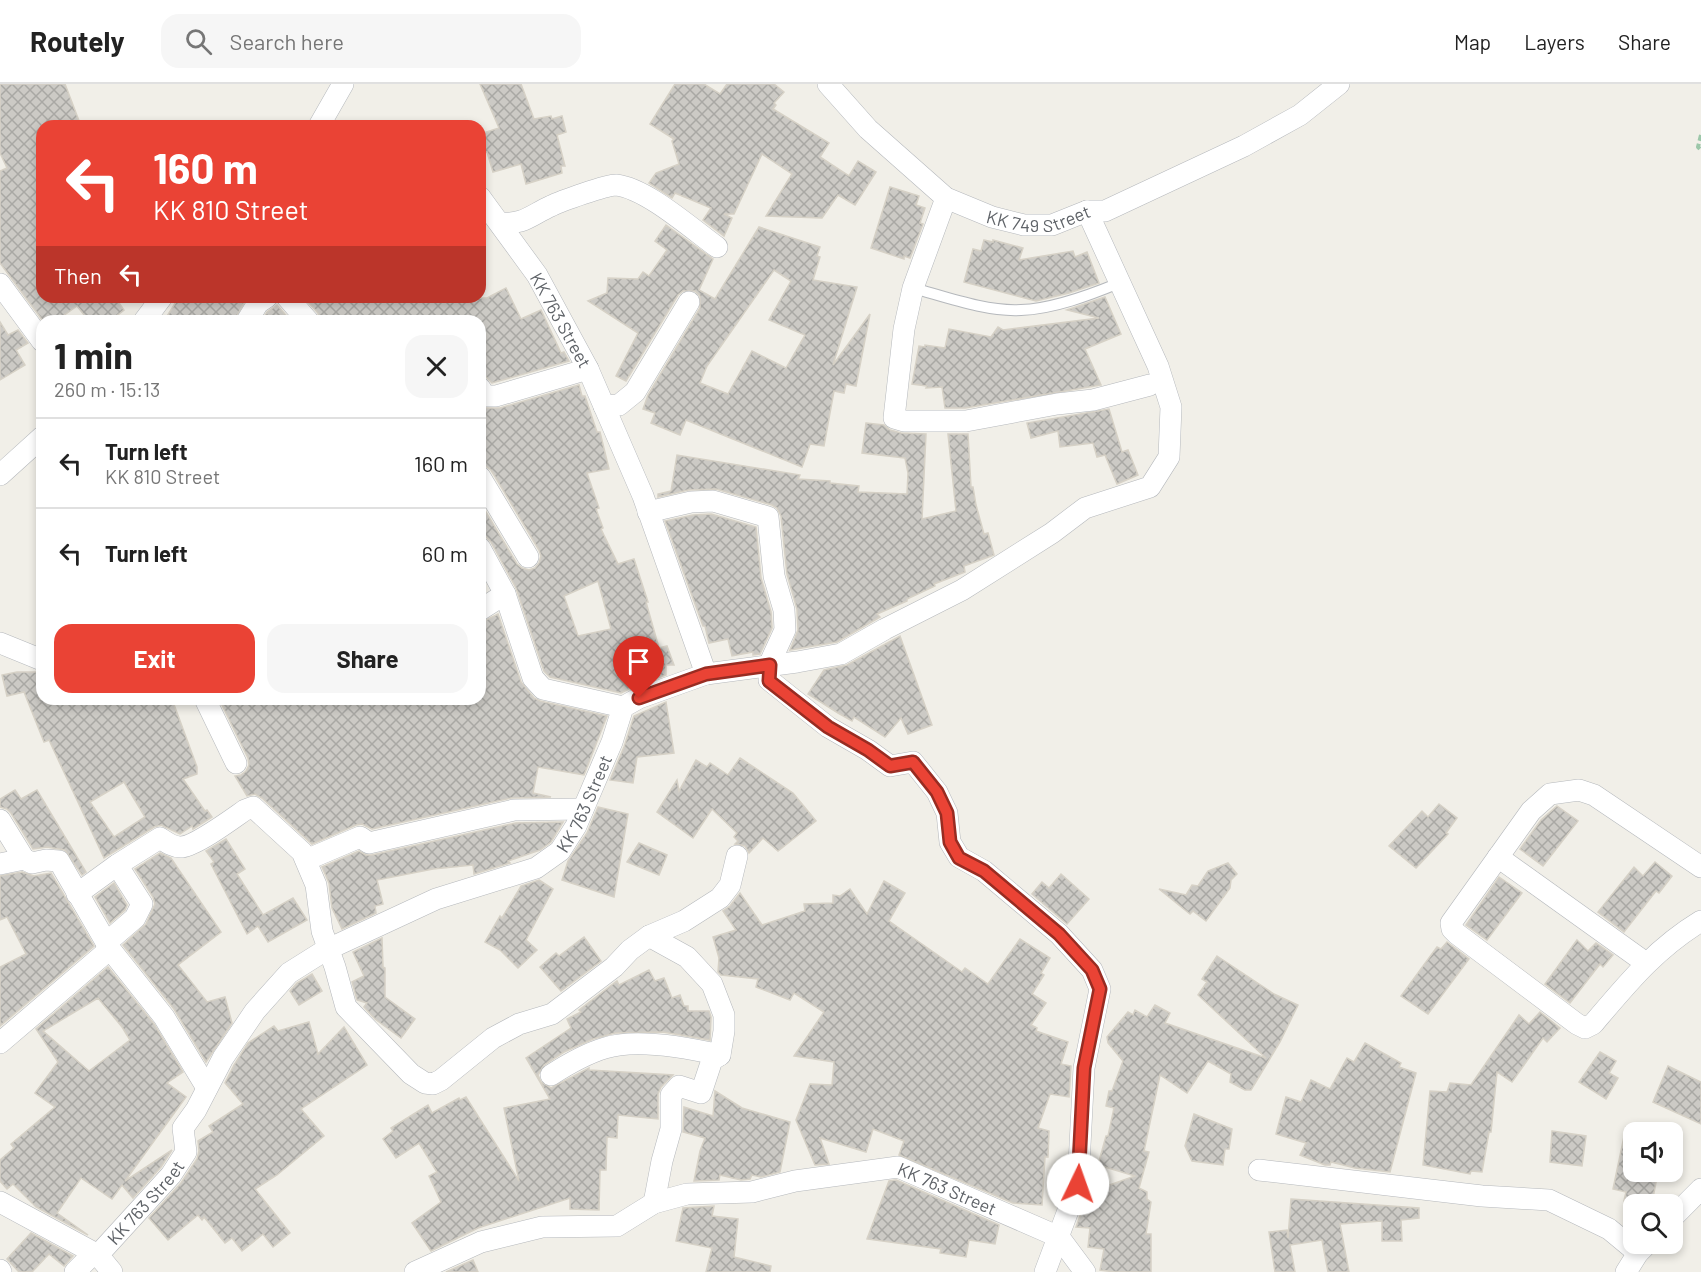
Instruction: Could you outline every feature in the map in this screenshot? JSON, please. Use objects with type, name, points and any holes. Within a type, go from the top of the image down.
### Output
[{"type":"street","points":[[322,120],[343,84]]},
{"type":"street","name":"KK 749 Street","points":[[828,84],[868,129],[946,198],[992,217],[1024,225],[1052,225],[1087,211],[1105,211],[1244,146],[1300,115],[1339,84]]},
{"type":"street","points":[[500,223],[516,224],[552,205],[614,185],[633,188],[717,248]]},
{"type":"street","points":[[946,198],[913,288],[901,349],[894,418],[904,421],[966,421],[1057,404],[1093,400],[1150,385]]},
{"type":"street","name":"KK 763 Street","points":[[486,205],[537,275],[588,369],[648,512],[706,674]]},
{"type":"street","points":[[486,559],[505,594],[533,678],[543,689],[623,707],[639,698],[706,674],[841,654],[885,629],[962,591],[1052,533],[1085,508],[1150,487],[1169,457],[1171,407],[1158,366],[1087,211]]},
{"type":"street","points":[[0,284],[36,332]]},
{"type":"street","points":[[604,406],[619,405],[635,392],[689,302]]},
{"type":"street","points":[[292,303],[303,315]]},
{"type":"street","points":[[486,396],[496,396],[588,369]]},
{"type":"street","points":[[0,475],[36,442]]},
{"type":"street","points":[[486,487],[528,557]]},
{"type":"street","points":[[648,512],[691,502],[713,501],[768,517],[774,576],[784,610],[785,630],[770,665],[769,681],[828,727],[868,750],[890,766],[913,762],[937,792],[947,813],[950,842],[959,858],[984,871],[1050,927],[1092,970],[1100,989],[1084,1068],[1078,1184],[1045,1272]]},
{"type":"street","points":[[486,606],[505,594]]},
{"type":"street","points":[[0,643],[36,658]]},
{"type":"street","points":[[208,705],[236,763]]},
{"type":"street","name":"KK 763 Street","points":[[112,1272],[96,1254],[171,1175],[186,1152],[183,1128],[196,1110],[223,1058],[255,1011],[290,973],[329,948],[435,899],[536,868],[560,851],[576,826],[612,742],[623,707]]},
{"type":"street","points":[[1701,867],[1594,795],[1579,790],[1551,794],[1531,812],[1450,923],[1452,929],[1585,1028],[1593,1024],[1646,963],[1680,934],[1701,921]]},
{"type":"street","points":[[77,894],[160,838],[172,845],[182,847],[202,838],[253,807],[290,839],[306,860],[315,885],[322,931],[346,1007],[411,1074],[424,1083],[433,1084],[493,1038],[519,1024],[552,1014],[614,968],[630,950],[649,936],[684,921],[720,898],[730,885],[737,856]]},
{"type":"street","points":[[306,860],[360,837],[369,843],[514,810],[583,809]]},
{"type":"street","points":[[0,820],[24,859],[32,863],[46,860],[59,861],[108,946],[164,1017],[207,1088]]},
{"type":"street","points":[[1498,856],[1646,963]]},
{"type":"street","points":[[0,864],[24,859]]},
{"type":"street","points":[[0,1043],[108,946],[135,918],[141,904],[117,865]]},
{"type":"street","points":[[649,936],[687,957],[712,984],[724,1015],[720,1055],[712,1060],[700,1093],[679,1086],[671,1095],[671,1129],[654,1203]]},
{"type":"street","points":[[551,1075],[574,1060],[607,1047],[645,1044],[688,1047],[720,1055]]},
{"type":"street","name":"KK 763 Street","points":[[415,1272],[481,1242],[542,1227],[617,1226],[654,1203],[687,1194],[752,1192],[795,1181],[898,1167],[1059,1237]]},
{"type":"street","points":[[1259,1170],[1482,1196],[1549,1200],[1623,1236]]},
{"type":"street","points":[[1683,1207],[1701,1189]]},
{"type":"street","points":[[0,1202],[96,1254],[75,1272]]},
{"type":"street","points":[[1059,1237],[1085,1272]]},
{"type":"street","points":[[1626,1272],[1639,1254]]},
{"type":"lane","points":[[913,288],[975,305],[1021,310],[1079,299],[1119,283]]},
{"type":"path","points":[[1701,135],[1698,147],[1701,150]]},
{"type":"building","points":[[0,84],[65,84],[79,120],[36,120],[36,303],[119,303],[124,310],[118,315],[84,315],[77,306],[64,315],[39,315],[0,263],[0,171],[7,168],[0,153]]},
{"type":"building","points":[[480,84],[521,84],[534,119],[551,116],[552,119],[562,116],[566,132],[557,135],[565,166],[561,166],[562,173],[526,184],[521,164],[493,172],[486,152],[486,132],[499,128]]},
{"type":"building","points":[[675,84],[704,84],[720,94],[727,84],[774,84],[784,92],[774,103],[776,105],[773,109],[829,143],[820,157],[849,176],[858,161],[876,172],[855,205],[838,195],[822,218],[766,216],[792,174],[762,154],[734,214],[724,214],[732,218],[724,236],[703,220],[711,208],[675,193],[672,198],[649,183],[656,173],[679,164],[672,141],[674,139],[650,124]]},
{"type":"building","points":[[890,187],[919,196],[916,205],[925,208],[920,223],[923,224],[910,258],[904,256],[904,259],[871,248]]},
{"type":"building","points":[[666,225],[713,259],[699,290],[715,299],[759,227],[820,247],[817,256],[820,257],[813,280],[857,287],[833,365],[870,314],[856,386],[846,384],[844,393],[834,391],[824,446],[810,444],[802,467],[686,420],[680,435],[651,423],[655,413],[643,409],[648,395],[700,308],[700,296],[695,291],[683,291],[678,295],[626,381],[616,376],[638,333],[588,301],[607,293],[608,278],[638,279],[643,272],[649,276],[667,250],[655,241]],"holes":[[[774,270],[791,281],[769,320],[805,335],[786,368],[752,351],[728,394],[700,383],[707,366]]]},
{"type":"building","points":[[984,240],[993,242],[993,240],[1023,248],[1019,260],[1073,251],[1075,257],[1087,252],[1099,283],[1036,301],[964,282],[973,249],[981,251]]},
{"type":"building","points":[[506,288],[521,319],[541,310],[561,353],[564,352],[569,361],[492,383],[486,377],[486,315],[318,315],[309,303],[486,303],[487,298]]},
{"type":"building","points":[[1105,297],[1121,334],[1085,349],[1101,385],[965,408],[945,408],[942,387],[926,388],[927,386],[912,384],[919,346],[945,348],[949,329],[991,337],[998,327],[1003,330],[1099,318],[1067,310]]},
{"type":"building","points":[[175,303],[244,303],[237,315],[168,315]]},
{"type":"building","points":[[277,305],[286,315],[265,315]]},
{"type":"building","points":[[0,322],[8,335],[18,330],[28,343],[16,350],[25,365],[0,380]]},
{"type":"building","points":[[579,385],[597,432],[600,432],[609,469],[587,473],[599,508],[596,509],[603,528],[601,529],[618,564],[634,559],[648,602],[646,602],[659,648],[667,646],[674,665],[666,665],[666,675],[621,693],[550,677],[544,671],[516,588],[486,537],[486,512],[517,564],[529,570],[535,568],[539,563],[541,556],[539,550],[491,470],[486,466],[486,408],[500,408]],"holes":[[[598,581],[611,629],[578,636],[564,596]]]},
{"type":"building","points":[[1109,409],[1122,452],[1128,450],[1138,475],[1117,484],[1105,455],[1097,457],[1093,443],[1060,447],[1058,431],[1031,438],[1027,423]]},
{"type":"building","points":[[866,423],[884,425],[890,430],[901,433],[926,434],[922,519],[956,511],[948,434],[968,434],[971,487],[973,487],[984,534],[988,533],[994,555],[964,566],[965,572],[934,584],[935,586],[907,601],[877,614],[880,617],[837,642],[790,650],[798,630],[797,609],[787,574],[781,516],[777,508],[716,489],[688,490],[658,497],[658,494],[671,491],[677,455],[800,475],[798,479],[859,486],[858,492],[907,494],[908,473],[905,458],[862,453]]},
{"type":"building","points":[[711,514],[756,527],[761,578],[771,612],[772,628],[760,654],[753,655],[753,652],[732,656],[728,639],[709,643],[705,626],[703,626],[665,521]]},
{"type":"building","points":[[498,614],[521,682],[534,698],[607,716],[584,775],[538,767],[533,793],[551,797],[511,798],[372,829],[362,824],[356,825],[312,844],[262,798],[255,794],[247,796],[235,776],[246,771],[249,765],[248,758],[222,705],[486,705],[486,620]]},
{"type":"building","points":[[900,636],[932,725],[908,734],[901,718],[885,737],[854,717],[852,721],[808,694],[824,670],[847,665]]},
{"type":"building","points":[[36,672],[36,705],[174,705],[197,767],[197,774],[183,779],[205,811],[207,810],[212,817],[180,834],[161,825],[154,827],[104,858],[49,740],[44,742],[24,692],[7,696],[2,675]],"holes":[[[124,782],[145,817],[114,837],[90,802]]]},
{"type":"building","points":[[666,702],[674,753],[637,757],[633,783],[610,780],[634,716]]},
{"type":"building","points":[[740,758],[793,793],[816,821],[778,851],[763,838],[749,853],[745,846],[735,844],[738,841],[734,837],[737,833],[712,809],[693,838],[657,812],[677,780],[679,791],[696,760],[707,767],[710,763],[728,775]]},
{"type":"building","points":[[15,790],[21,799],[37,790],[86,872],[82,875],[65,850],[47,847],[33,849],[11,813],[0,807],[0,799]]},
{"type":"building","points":[[1439,804],[1457,818],[1446,833],[1448,834],[1416,868],[1389,846],[1422,811],[1428,817]]},
{"type":"building","points":[[1557,806],[1578,821],[1543,866],[1520,849],[1541,820]]},
{"type":"building","points":[[598,807],[628,814],[614,897],[562,880],[568,861],[587,833]]},
{"type":"building","points":[[563,822],[551,842],[540,850],[508,861],[510,863],[474,874],[473,865],[433,869],[377,880],[383,904],[375,906],[376,913],[342,929],[332,908],[329,883],[322,867],[359,851],[372,855],[516,823]]},
{"type":"building","points":[[226,839],[245,869],[237,874],[263,915],[293,898],[307,920],[268,942],[258,926],[247,934],[211,864],[214,862],[206,851]]},
{"type":"building","points":[[639,843],[667,855],[659,875],[627,862]]},
{"type":"building","points":[[160,853],[171,858],[221,932],[178,965],[207,1002],[225,997],[232,1023],[206,1062],[174,1009],[123,945],[146,924],[155,904],[135,869]]},
{"type":"building","points":[[1655,862],[1672,876],[1659,893],[1656,891],[1624,932],[1598,912],[1634,867],[1643,876]]},
{"type":"building","points":[[1228,863],[1237,874],[1231,880],[1230,888],[1206,921],[1193,911],[1190,914],[1159,889],[1186,895],[1192,885],[1198,886],[1208,871]]},
{"type":"building","points":[[22,872],[34,876],[51,873],[94,946],[0,1026],[0,967],[26,954],[7,917],[0,920],[0,876]]},
{"type":"building","points":[[1061,874],[1089,899],[1067,924],[1032,894],[1042,882],[1049,888]]},
{"type":"building","points":[[1499,877],[1522,893],[1487,940],[1466,925]]},
{"type":"building","points":[[539,880],[553,889],[526,940],[537,950],[518,968],[500,950],[485,942],[521,886]]},
{"type":"building","points":[[884,881],[905,893],[889,921],[962,972],[965,968],[988,984],[1020,939],[1050,958],[1041,973],[1044,975],[1032,994],[1046,1003],[1031,1025],[1037,1028],[1036,1031],[1068,1042],[1061,1064],[1071,1066],[1069,1097],[1050,1094],[1038,1128],[1049,1131],[1042,1205],[1013,1203],[899,1155],[904,1141],[873,1129],[866,1152],[820,1138],[829,1164],[815,1165],[796,1120],[810,1084],[832,1085],[834,1062],[794,1056],[824,1012],[794,993],[790,1000],[756,987],[758,979],[721,975],[718,972],[719,958],[713,937],[736,930],[723,911],[740,893],[762,925],[805,911],[804,904],[833,903],[833,895],[840,896],[850,889],[867,914]]},
{"type":"building","points":[[114,883],[127,905],[125,910],[110,923],[95,897]]},
{"type":"building","points":[[584,937],[601,961],[561,991],[540,967],[556,953],[559,956]]},
{"type":"building","points":[[382,938],[385,997],[415,1019],[401,1038],[375,1019],[364,1007],[367,1003],[357,1000],[352,982],[364,976],[353,952]]},
{"type":"building","points":[[1577,940],[1588,951],[1596,943],[1613,955],[1603,967],[1600,964],[1570,1003],[1545,984]]},
{"type":"building","points":[[1447,942],[1469,959],[1428,1014],[1401,996],[1437,947],[1441,949]]},
{"type":"building","points":[[1217,956],[1274,994],[1298,1005],[1280,1042],[1251,1090],[1245,1090],[1230,1082],[1231,1074],[1208,1061],[1187,1093],[1160,1075],[1144,1151],[1149,1152],[1139,1188],[1147,1192],[1147,1199],[1151,1202],[1146,1234],[1151,1234],[1151,1272],[1100,1270],[1104,1249],[1088,1247],[1090,1228],[1076,1227],[1084,1205],[1097,1206],[1098,1189],[1135,1176],[1098,1165],[1114,1108],[1106,1106],[1109,1091],[1112,1091],[1123,1061],[1108,1043],[1107,1037],[1128,1012],[1133,1015],[1135,1010],[1147,1017],[1155,1005],[1170,1013],[1165,1023],[1266,1058],[1198,995],[1207,982],[1202,979]]},
{"type":"building","points":[[108,967],[154,1024],[183,1072],[167,1083],[186,1097],[125,1181],[172,1150],[161,1167],[133,1198],[122,1185],[112,1199],[81,1178],[57,1213],[88,1235],[36,1207],[13,1184],[7,1189],[0,1181],[0,1160],[14,1148],[11,1144],[55,1107],[35,1093],[58,1062],[36,1029]],"holes":[[[98,998],[130,1040],[89,1071],[43,1031]]]},
{"type":"building","points":[[649,970],[655,981],[664,978],[672,998],[680,995],[684,1006],[688,1006],[688,1011],[709,1011],[710,1040],[663,1032],[615,1033],[593,1039],[564,1052],[544,1065],[538,1075],[541,1082],[551,1088],[589,1068],[589,1070],[673,1075],[661,1087],[658,1094],[658,1119],[618,1115],[617,1138],[607,1137],[606,1170],[600,1170],[599,1210],[570,1209],[570,1198],[478,1228],[431,1251],[412,1223],[441,1202],[429,1176],[437,1172],[419,1143],[396,1158],[383,1139],[393,1131],[391,1128],[428,1105],[432,1113],[459,1098],[460,1100],[466,1097],[519,1181],[504,1108],[550,1099],[526,1058],[571,1028],[567,1019],[581,1012],[579,1010],[617,981],[619,985]]},
{"type":"building","points":[[312,974],[322,991],[299,1005],[290,991],[297,983]]},
{"type":"building","points":[[1540,1012],[1560,1028],[1547,1042],[1543,1038],[1512,1082],[1497,1072],[1491,1132],[1489,1132],[1482,1172],[1471,1171],[1470,1174],[1423,1165],[1430,1091],[1447,1092],[1450,1083],[1471,1085],[1519,1015],[1529,1024]]},
{"type":"building","points":[[309,1022],[318,1054],[344,1027],[367,1065],[301,1109],[324,1136],[277,1175],[255,1189],[290,1233],[273,1247],[263,1234],[242,1251],[232,1238],[225,1243],[204,1217],[202,1220],[198,1215],[168,1240],[149,1218],[181,1183],[197,1159],[198,1141],[213,1132],[209,1126],[243,1104],[225,1083],[248,1043],[274,1026],[278,1031]]},
{"type":"building","points":[[1365,1043],[1401,1063],[1399,1067],[1416,1073],[1390,1172],[1355,1168],[1331,1162],[1330,1165],[1325,1165],[1300,1155],[1306,1143],[1276,1134],[1286,1097],[1301,1102],[1311,1080],[1330,1089],[1347,1058],[1354,1062]]},
{"type":"building","points":[[1600,1052],[1616,1061],[1609,1073],[1618,1078],[1606,1099],[1579,1082]]},
{"type":"building","points":[[1668,1066],[1701,1082],[1701,1124],[1653,1102]]},
{"type":"building","points":[[715,1091],[742,1108],[790,1122],[780,1172],[761,1177],[752,1175],[750,1179],[741,1180],[720,1175],[719,1180],[694,1181],[705,1138],[683,1132],[684,1107],[713,1116]]},
{"type":"building","points":[[1194,1114],[1232,1129],[1229,1149],[1225,1149],[1223,1165],[1192,1161],[1185,1146]]},
{"type":"building","points":[[1552,1131],[1586,1136],[1582,1166],[1550,1162]]},
{"type":"building","points":[[1623,1141],[1623,1182],[1656,1182],[1654,1194],[1626,1194],[1626,1192],[1613,1189]]},
{"type":"building","points":[[896,1180],[999,1225],[995,1244],[969,1240],[966,1257],[940,1253],[941,1249],[867,1239],[889,1181]]},
{"type":"building","points":[[1291,1199],[1419,1208],[1419,1218],[1401,1220],[1402,1241],[1382,1241],[1382,1221],[1340,1224],[1349,1272],[1328,1272],[1322,1240],[1290,1245],[1295,1272],[1275,1272],[1269,1232],[1287,1230],[1288,1238]]},
{"type":"building","points":[[714,1206],[712,1216],[738,1219],[734,1257],[771,1266],[770,1272],[706,1272],[712,1248],[676,1241],[683,1208]]},
{"type":"building","points":[[31,1233],[73,1256],[64,1266],[49,1254],[32,1272],[19,1272],[7,1259]]},
{"type":"building","points":[[473,1260],[478,1272],[446,1272]]},
{"type":"route","points":[[639,698],[706,674],[770,665],[769,681],[828,727],[868,750],[890,766],[913,762],[937,792],[947,813],[950,842],[959,858],[984,871],[1059,934],[1092,970],[1100,989],[1084,1068],[1078,1184]]}]
